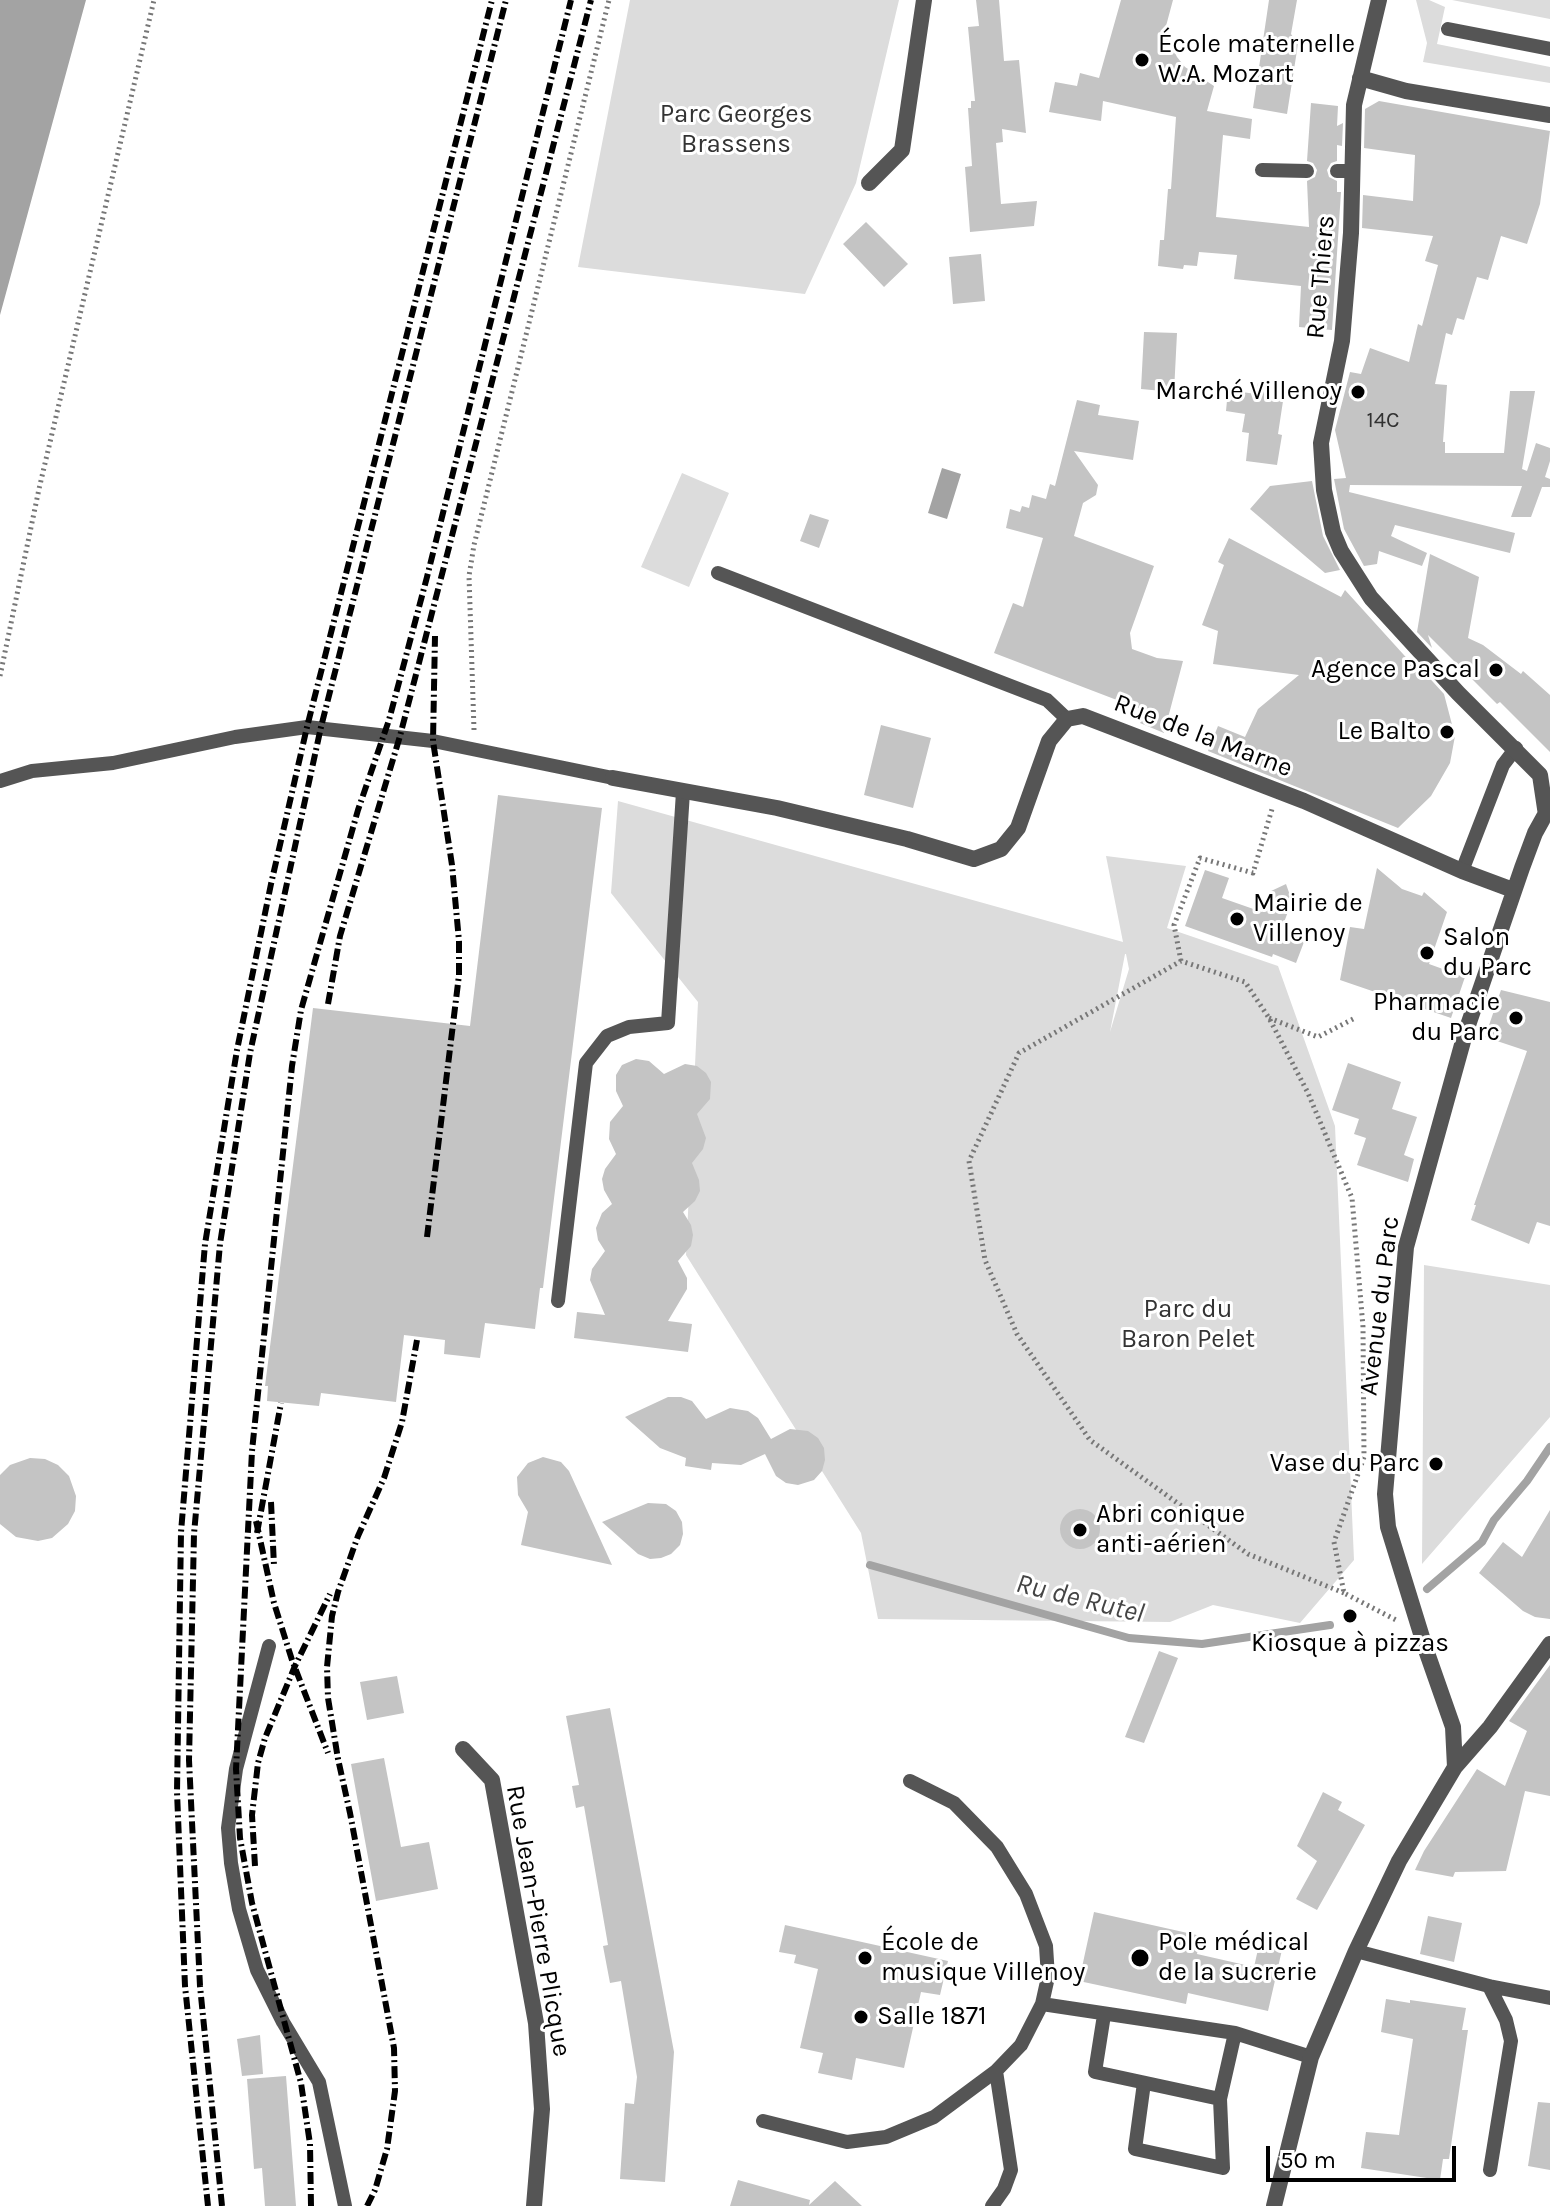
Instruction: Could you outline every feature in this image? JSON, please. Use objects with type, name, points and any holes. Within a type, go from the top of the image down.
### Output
[{"type":"street","points":[[869,183],[902,150],[924,0]]},
{"type":"street","name":"Rue Thiers","points":[[1379,0],[1354,105],[1344,171],[1351,233],[1342,341],[1321,443],[1324,490],[1333,532],[1341,551],[1371,598],[1458,693],[1540,775],[1549,814]]},
{"type":"street","points":[[1360,78],[1406,91],[1550,115]]},
{"type":"street","name":"Rue de la Marne","points":[[1067,719],[1083,716],[1277,791],[1513,890]]},
{"type":"street","points":[[613,778],[777,808],[907,839],[974,859],[1001,849],[1018,828],[1049,741],[1067,719]]},
{"type":"street","name":"Avenue du Parc","points":[[1455,1767],[1453,1727],[1388,1527],[1385,1494],[1406,1247],[1460,1049],[1513,890],[1535,833],[1549,814]]},
{"type":"street","points":[[1274,2206],[1311,2057],[1399,1861],[1455,1767],[1490,1727],[1550,1644]]},
{"type":"street","name":"Rue Jean-Pierre Plicque","points":[[463,1749],[492,1780],[536,2023],[542,2109],[534,2206]]},
{"type":"lane","points":[[1448,29],[1550,49]]},
{"type":"lane","points":[[1262,170],[1307,171]]},
{"type":"lane","points":[[718,573],[1047,700],[1067,719]]},
{"type":"lane","points":[[0,781],[32,771],[113,763],[235,737],[307,727],[400,736],[613,778]]},
{"type":"lane","points":[[1462,871],[1503,765],[1516,748]]},
{"type":"lane","points":[[558,1301],[586,1063],[607,1036],[629,1027],[668,1023],[683,792]]},
{"type":"lane","points":[[269,1646],[236,1769],[228,1828],[231,1863],[239,1909],[257,1970],[283,2022],[319,2082],[345,2206]]},
{"type":"lane","points":[[763,2121],[847,2142],[886,2137],[934,2117],[996,2071],[1021,2045],[1042,2004],[1048,1977],[1046,1946],[1026,1894],[997,1847],[954,1803],[910,1781]]},
{"type":"lane","points":[[1356,1951],[1489,1986],[1550,1998]]},
{"type":"lane","points":[[1489,1986],[1506,2020],[1511,2041],[1490,2170]]},
{"type":"lane","points":[[1042,2004],[1235,2033],[1311,2057]]},
{"type":"lane","points":[[1104,2015],[1095,2072],[1220,2099]]},
{"type":"lane","points":[[1144,2083],[1135,2149],[1223,2168],[1220,2099],[1235,2033]]},
{"type":"lane","points":[[992,2206],[1004,2189],[1011,2170],[996,2071]]},
{"type":"path","points":[[0,676],[39,489],[154,0]]},
{"type":"path","points":[[475,749],[469,576],[474,545],[609,0]]},
{"type":"path","points":[[1181,961],[1174,925],[1200,858],[1253,873],[1277,791]]},
{"type":"path","points":[[1344,1593],[1334,1542],[1364,1457],[1363,1327],[1352,1198],[1308,1093],[1269,1018],[1245,982],[1181,961],[1019,1053],[969,1161],[985,1260],[1017,1334],[1090,1440],[1248,1554],[1344,1593],[1400,1622]]},
{"type":"path","points":[[1269,1018],[1318,1037],[1355,1018]]},
{"type":"green space","name":"Parc Georges Brassens","points":[[630,0],[899,0],[856,183],[805,294],[578,267]]},
{"type":"green space","points":[[1416,0],[1429,0],[1445,7],[1437,44],[1550,67],[1550,83],[1423,62],[1427,43]]},
{"type":"green space","points":[[1452,0],[1550,0],[1550,19]]},
{"type":"green space","points":[[682,473],[729,493],[689,587],[641,567]]},
{"type":"green space","name":"Parc du Baron Pelet","points":[[618,801],[1123,942],[1106,856],[1186,866],[1167,928],[1278,966],[1335,1126],[1354,1560],[1300,1623],[1213,1605],[1170,1622],[878,1619],[861,1533],[686,1255],[698,1002],[611,893]],"holes":[[[1125,954],[1129,969],[1110,1032]]]},
{"type":"green space","points":[[1424,1265],[1550,1285],[1550,1417],[1422,1564]]},
{"type":"shaded area","points":[[0,0],[86,0],[0,315]]},
{"type":"shaded area","points":[[942,468],[961,474],[947,519],[928,513]]},
{"type":"building","points":[[976,0],[999,0],[1004,61],[1019,60],[1026,133],[1002,129],[1003,142],[996,143],[1001,204],[1037,201],[1034,226],[970,232],[965,167],[972,166],[968,108],[971,108],[971,101],[975,101],[968,27],[979,26]]},
{"type":"building","points":[[1121,0],[1173,0],[1166,26],[1168,39],[1185,67],[1214,86],[1207,111],[1252,119],[1250,139],[1223,135],[1216,217],[1309,227],[1307,181],[1315,177],[1317,170],[1313,163],[1307,161],[1311,103],[1338,106],[1337,126],[1343,123],[1342,146],[1337,145],[1337,161],[1331,163],[1327,170],[1329,177],[1337,181],[1337,192],[1341,192],[1332,330],[1299,327],[1301,286],[1234,279],[1237,255],[1199,252],[1197,266],[1184,265],[1183,269],[1158,266],[1160,240],[1164,240],[1168,189],[1171,189],[1176,117],[1103,101],[1101,121],[1049,112],[1055,82],[1077,86],[1080,73],[1099,78]]},
{"type":"building","points":[[1269,0],[1297,0],[1291,34],[1298,44],[1287,114],[1253,108]]},
{"type":"building","points":[[1379,101],[1550,131],[1540,204],[1527,244],[1501,236],[1488,280],[1477,277],[1464,320],[1457,318],[1452,335],[1446,333],[1435,384],[1447,385],[1445,453],[1504,453],[1510,391],[1535,391],[1522,469],[1527,471],[1536,443],[1550,448],[1545,477],[1550,479],[1550,487],[1542,487],[1531,517],[1511,517],[1522,486],[1350,485],[1349,492],[1515,533],[1510,553],[1395,525],[1391,536],[1427,553],[1422,566],[1379,551],[1377,564],[1364,566],[1344,529],[1334,479],[1346,478],[1335,430],[1350,372],[1361,374],[1370,348],[1409,362],[1438,265],[1425,261],[1433,236],[1362,228],[1363,195],[1413,201],[1415,155],[1364,148],[1365,109]]},
{"type":"building","points":[[866,222],[908,264],[884,287],[843,244]]},
{"type":"building","points":[[981,254],[985,301],[953,304],[949,257]]},
{"type":"building","points":[[1144,332],[1177,333],[1174,392],[1141,389]]},
{"type":"building","points":[[1258,383],[1285,388],[1277,465],[1246,461],[1249,433],[1242,432],[1245,414],[1226,411],[1228,390],[1256,394]]},
{"type":"building","points":[[1077,400],[1100,405],[1098,415],[1139,421],[1133,460],[1074,451],[1098,485],[1096,495],[1083,503],[1074,536],[1154,566],[1130,633],[1132,649],[1157,658],[1183,661],[1164,733],[1140,723],[1143,710],[994,653],[1013,603],[1023,607],[1043,538],[1006,528],[1010,509],[1020,512],[1022,506],[1029,508],[1032,495],[1046,499],[1050,484],[1055,486]]},
{"type":"building","points":[[1312,481],[1323,536],[1340,570],[1325,573],[1250,509],[1270,486]]},
{"type":"building","points":[[810,514],[829,520],[819,548],[800,541]]},
{"type":"building","points":[[1229,538],[1341,597],[1345,590],[1413,665],[1413,660],[1444,694],[1455,736],[1450,763],[1431,796],[1398,828],[1208,751],[1218,726],[1245,737],[1258,709],[1299,675],[1213,664],[1218,631],[1202,625],[1224,565],[1218,562]]},
{"type":"building","points":[[1430,554],[1479,577],[1468,638],[1483,645],[1521,674],[1523,671],[1550,695],[1550,752],[1428,635],[1432,648],[1417,632]]},
{"type":"building","points":[[881,725],[931,738],[913,808],[864,795]]},
{"type":"building","points":[[498,795],[602,808],[543,1288],[540,1288],[535,1329],[485,1323],[480,1358],[444,1354],[445,1340],[404,1335],[396,1402],[321,1393],[319,1406],[267,1401],[268,1386],[265,1386],[313,1008],[470,1026]]},
{"type":"building","points":[[1377,868],[1402,889],[1422,896],[1424,892],[1447,912],[1429,964],[1465,977],[1451,1018],[1340,980],[1350,927],[1364,929]]},
{"type":"building","points":[[1205,870],[1229,878],[1222,898],[1262,912],[1269,892],[1286,884],[1292,901],[1280,933],[1304,942],[1296,963],[1185,926]]},
{"type":"building","points":[[1501,990],[1550,1002],[1550,1226],[1537,1222],[1529,1244],[1471,1220],[1527,1051],[1485,1037]]},
{"type":"building","points":[[636,1059],[649,1061],[664,1074],[685,1064],[697,1066],[711,1082],[710,1099],[697,1114],[706,1138],[703,1149],[692,1163],[700,1191],[695,1201],[683,1212],[693,1235],[691,1246],[678,1261],[687,1278],[687,1289],[668,1321],[692,1324],[688,1352],[574,1338],[577,1312],[605,1315],[590,1280],[592,1269],[605,1251],[598,1240],[596,1228],[602,1213],[612,1204],[602,1179],[616,1154],[609,1139],[610,1122],[623,1106],[616,1091],[616,1075],[622,1065]]},
{"type":"building","points":[[1348,1063],[1401,1082],[1392,1109],[1417,1117],[1404,1155],[1414,1159],[1408,1182],[1357,1165],[1366,1138],[1354,1134],[1359,1119],[1332,1110]]},
{"type":"building","points":[[668,1397],[692,1401],[706,1419],[730,1408],[748,1411],[758,1418],[771,1439],[790,1429],[808,1431],[818,1438],[824,1448],[822,1471],[814,1480],[798,1485],[786,1483],[776,1476],[765,1454],[741,1465],[712,1463],[711,1470],[685,1466],[686,1458],[660,1448],[625,1417]]},
{"type":"building","points":[[543,1457],[561,1462],[569,1471],[612,1565],[521,1545],[528,1512],[518,1495],[517,1477],[528,1463]]},
{"type":"building","points":[[30,1458],[45,1459],[58,1465],[69,1476],[76,1496],[75,1511],[68,1524],[52,1538],[38,1541],[16,1537],[0,1524],[0,1475],[10,1465]]},
{"type":"building","points":[[648,1503],[666,1504],[676,1511],[682,1522],[680,1545],[661,1558],[650,1559],[638,1554],[602,1522]]},
{"type":"building","name":"Abri conique anti-aérien","points":[[1080,1509],[1094,1515],[1100,1529],[1094,1543],[1080,1549],[1066,1543],[1060,1529],[1066,1515]]},
{"type":"building","points":[[1550,1510],[1550,1619],[1523,1611],[1479,1573],[1503,1542],[1522,1557]]},
{"type":"building","points":[[1159,1651],[1178,1658],[1144,1743],[1125,1737]]},
{"type":"building","points":[[1550,1665],[1550,1796],[1525,1791],[1506,1871],[1455,1872],[1453,1877],[1415,1870],[1477,1769],[1505,1786],[1527,1731],[1509,1721]]},
{"type":"building","points":[[397,1676],[404,1713],[367,1720],[360,1682]]},
{"type":"building","points":[[610,1708],[674,2052],[665,2182],[620,2179],[625,2103],[634,2104],[637,2077],[621,1981],[610,1983],[603,1946],[608,1945],[584,1806],[576,1808],[572,1786],[579,1785],[566,1716]]},
{"type":"building","points":[[384,1758],[401,1847],[429,1842],[438,1889],[376,1901],[351,1764]]},
{"type":"building","points":[[1323,1792],[1342,1802],[1338,1810],[1365,1825],[1317,1910],[1296,1899],[1317,1861],[1297,1846]]},
{"type":"building","name":"Pole médical de la sucrerie","points":[[1094,1912],[1201,1936],[1197,1954],[1254,1967],[1261,1936],[1284,1941],[1268,2011],[1188,1993],[1186,2004],[1079,1981]]},
{"type":"building","points":[[1428,1916],[1462,1923],[1454,1962],[1420,1954]]},
{"type":"building","name":"Salle 1871","points":[[785,1925],[948,1961],[940,1995],[921,1992],[904,2068],[856,2058],[852,2080],[818,2073],[823,2053],[800,2048],[818,1969],[794,1963],[796,1955],[779,1952]]},
{"type":"building","points":[[1386,1999],[1466,2008],[1462,2030],[1468,2030],[1449,2159],[1443,2159],[1440,2180],[1361,2168],[1366,2132],[1399,2135],[1413,2039],[1381,2032]]},
{"type":"building","points":[[260,2035],[263,2074],[242,2076],[237,2039]]},
{"type":"building","points":[[286,2076],[296,2206],[265,2206],[262,2168],[254,2169],[247,2079]]},
{"type":"building","points":[[1538,2102],[1550,2103],[1550,2170],[1528,2166]]},
{"type":"building","points":[[738,2180],[810,2200],[809,2205],[835,2181],[862,2206],[730,2206]]},
{"type":"waterway","name":"Ru de Rutel","points":[[1427,1589],[1482,1542],[1494,1520],[1527,1481],[1550,1447]]},
{"type":"waterway","name":"Ru de Rutel","points":[[870,1565],[1129,1638],[1202,1644],[1330,1625]]},
{"type":"railway","points":[[208,2206],[185,1986],[177,1792],[181,1532],[205,1244],[237,1050],[307,727],[492,0]]},
{"type":"railway","points":[[222,2206],[200,1986],[189,1760],[194,1534],[220,1244],[250,1053],[321,727],[506,0]]},
{"type":"railway","points":[[311,2206],[310,2144],[301,2083],[252,1903],[240,1838],[236,1769],[252,1451],[292,1066],[301,1010],[358,810],[389,720],[427,577],[571,0]]},
{"type":"railway","points":[[328,1004],[340,936],[400,736],[591,0]]},
{"type":"railway","points":[[427,1237],[459,975],[452,865],[433,741],[435,636]]},
{"type":"railway","points":[[367,2206],[387,2149],[395,2091],[394,2048],[338,1759],[328,1698],[327,1667],[332,1616],[338,1592],[358,1536],[384,1478],[402,1422],[417,1340]]},
{"type":"railway","points":[[257,1533],[281,1403]]},
{"type":"railway","points":[[271,1502],[274,1566]]},
{"type":"railway","points":[[256,1521],[274,1603],[328,1753]]},
{"type":"railway","points":[[255,1866],[252,1815],[258,1763],[295,1666],[330,1594]]},
{"type":"place","name":"École maternelle W.A. Mozart","points":[[1142,60]]},
{"type":"place","name":"Marché Villenoy","points":[[1358,392]]},
{"type":"place","name":"Agence Pascal","points":[[1496,670]]},
{"type":"place","name":"Le Balto","points":[[1447,732]]},
{"type":"place","name":"Mairie de Villenoy","points":[[1237,919]]},
{"type":"place","name":"Salon du Parc","points":[[1427,953]]},
{"type":"place","name":"Pharmacie du Parc","points":[[1516,1018]]},
{"type":"place","name":"Vase du Parc","points":[[1436,1464]]},
{"type":"place","name":"Abri conique anti-aérien","points":[[1080,1530]]},
{"type":"place","name":"Kiosque à pizzas","points":[[1350,1616]]},
{"type":"place","name":"École de musique Villenoy","points":[[865,1958]]},
{"type":"place","name":"Pole médical de la sucrerie","points":[[1140,1958]]},
{"type":"place","name":"Salle 1871","points":[[861,2017]]}]
